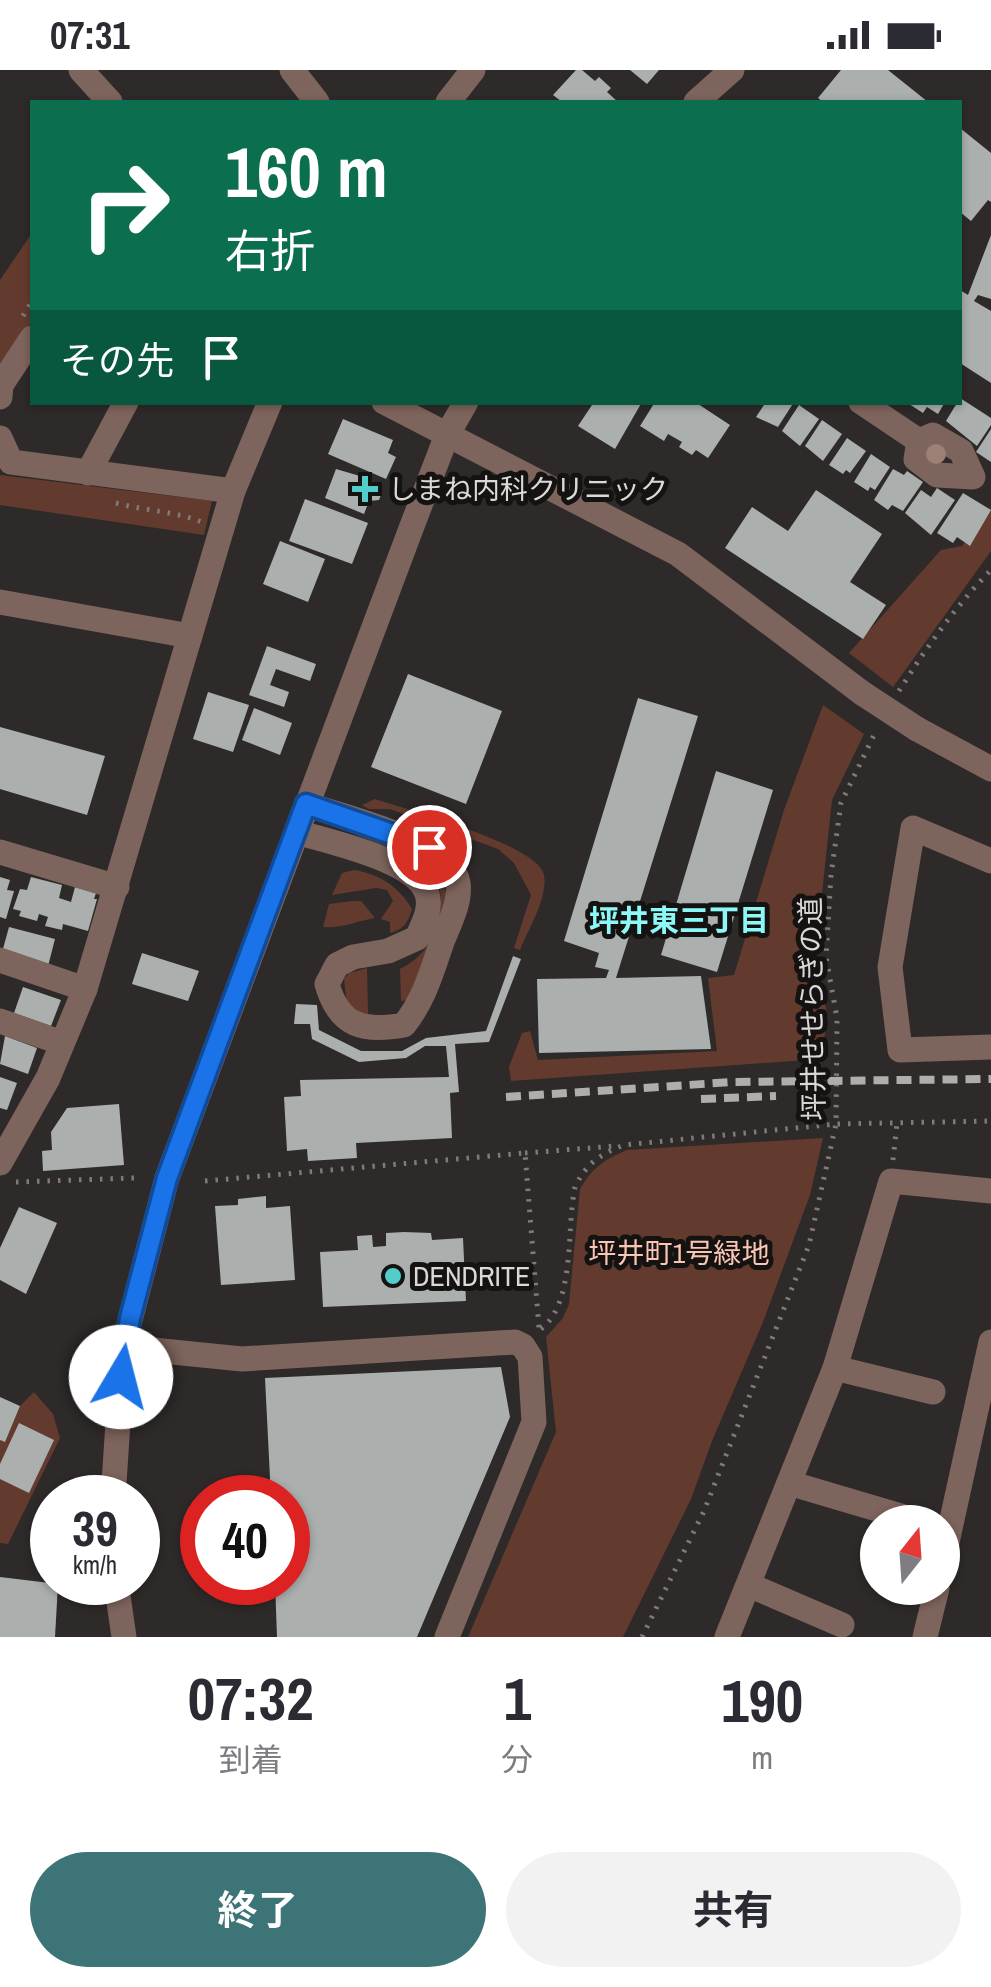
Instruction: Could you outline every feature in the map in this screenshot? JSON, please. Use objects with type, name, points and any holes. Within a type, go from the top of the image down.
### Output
[{"type":"street","points":[[82,70],[108,100]]},
{"type":"street","points":[[292,70],[315,100]]},
{"type":"street","points":[[450,100],[473,70]]},
{"type":"street","points":[[0,396],[1,385],[30,341]]},
{"type":"street","points":[[88,473],[124,405]]},
{"type":"street","points":[[4,1173],[85,989],[233,492],[269,405]]},
{"type":"street","points":[[390,405],[678,554],[862,693],[917,729],[991,769]]},
{"type":"street","points":[[115,1475],[123,1347],[167,1178],[306,804],[448,435],[464,405]]},
{"type":"street","points":[[865,405],[919,441]]},
{"type":"street","points":[[0,438],[12,462],[233,492]]},
{"type":"street","points":[[0,602],[190,636]]},
{"type":"street","points":[[297,832],[389,862],[414,874],[427,892],[428,912],[417,938],[388,951],[337,965],[328,984],[332,1003],[348,1020],[376,1030],[404,1025],[419,1006],[457,901],[458,881],[449,863],[429,847],[306,804]]},
{"type":"street","points":[[990,1042],[900,1050],[890,967],[913,828],[991,862]]},
{"type":"street","points":[[0,852],[117,887]]},
{"type":"street","points":[[0,960],[85,989]]},
{"type":"street","points":[[0,1022],[62,1044]]},
{"type":"street","points":[[728,1637],[834,1368],[892,1180],[991,1191]]},
{"type":"street","points":[[123,1347],[242,1359],[515,1342],[523,1346],[530,1357],[534,1422],[447,1637]]},
{"type":"street","points":[[954,1505],[988,1376],[991,1342]]},
{"type":"street","points":[[834,1368],[933,1392]]},
{"type":"street","points":[[789,1483],[863,1505]]},
{"type":"street","points":[[748,1585],[842,1624]]},
{"type":"street","points":[[119,1605],[124,1637]]},
{"type":"street","points":[[925,1637],[933,1605]]},
{"type":"path","points":[[108,500],[149,512],[176,512],[207,524]]},
{"type":"path","points":[[894,699],[921,655],[991,570]]},
{"type":"path","name":"坪井せせらぎの道","points":[[642,1637],[704,1511],[809,1246],[836,1124],[837,1018],[826,957],[831,875],[841,802],[877,728]]},
{"type":"path","points":[[205,1181],[836,1124],[991,1121]]},
{"type":"path","points":[[892,1180],[896,1123]]},
{"type":"path","points":[[525,1153],[539,1330],[558,1310],[575,1187],[600,1154],[624,1145]]},
{"type":"path","points":[[4,1173],[134,1178]]},
{"type":"green space","points":[[30,236],[30,324],[0,369],[0,280]]},
{"type":"green space","points":[[0,475],[212,501],[204,535],[0,505]]},
{"type":"green space","points":[[991,507],[991,551],[893,687],[849,653],[941,550],[962,546]]},
{"type":"green space","points":[[823,705],[864,734],[832,800],[815,959],[828,1018],[820,1059],[511,1081],[509,1067],[522,1033],[530,1031],[538,1060],[717,1051],[708,978],[734,975],[784,810]]},
{"type":"green space","points":[[375,799],[496,840],[537,864],[544,875],[543,894],[520,950],[514,948],[531,895],[514,863],[498,849],[390,809],[362,805]]},
{"type":"green space","points":[[358,828],[417,852],[437,872],[444,886],[448,903],[407,1000],[401,1001],[400,969],[425,950],[432,937],[441,902],[438,886],[419,863],[356,835]]},
{"type":"green space","points":[[354,870],[380,878],[401,894],[412,909],[402,927],[390,933],[390,922],[381,919],[393,901],[387,890],[332,895],[342,873]]},
{"type":"green space","points":[[361,901],[375,918],[323,927],[329,904]]},
{"type":"green space","points":[[367,968],[368,1014],[347,1005],[344,979],[349,973]]},
{"type":"green space","name":"坪井町1号緑地","points":[[823,1138],[810,1195],[763,1322],[691,1499],[623,1637],[468,1637],[556,1432],[546,1337],[563,1318],[569,1304],[580,1189],[589,1175],[627,1150]]},
{"type":"green space","points":[[34,1392],[53,1414],[60,1438],[42,1475],[30,1475],[30,1499],[8,1544],[0,1543],[0,1440],[5,1441],[20,1406]]},
{"type":"building","points":[[576,70],[582,70],[595,81],[599,77],[611,88],[607,92],[616,100],[559,100],[553,95]]},
{"type":"building","points":[[630,70],[659,70],[647,84]]},
{"type":"building","points":[[841,70],[888,70],[926,100],[820,100],[818,98]]},
{"type":"building","points":[[962,130],[991,153],[991,202],[988,200],[971,221],[962,214]]},
{"type":"building","points":[[991,235],[991,299],[978,295],[974,301],[991,311],[991,383],[962,364],[962,291],[968,295]]},
{"type":"building","points":[[962,399],[991,418],[991,425],[977,446],[946,421],[956,405],[962,405]]},
{"type":"building","points":[[592,405],[640,405],[615,449],[578,426]]},
{"type":"building","points":[[653,405],[700,405],[730,425],[708,458],[696,450],[692,455],[679,447],[682,442],[668,434],[664,441],[640,426]]},
{"type":"building","points":[[764,405],[792,405],[778,427],[756,417]]},
{"type":"building","points":[[799,405],[819,419],[800,446],[782,431]]},
{"type":"building","points":[[911,405],[943,405],[938,414],[927,407],[923,413]]},
{"type":"building","points":[[343,419],[393,440],[388,453],[396,457],[386,479],[328,454]]},
{"type":"building","points":[[822,420],[842,434],[823,461],[805,446]]},
{"type":"building","points":[[991,429],[991,462],[976,452]]},
{"type":"building","points":[[847,438],[866,451],[850,473],[846,470],[843,474],[829,465]]},
{"type":"building","points":[[871,454],[890,467],[875,490],[870,487],[868,491],[854,482]]},
{"type":"building","points":[[336,469],[370,479],[382,492],[379,500],[369,501],[364,514],[325,498]]},
{"type":"building","points":[[893,469],[904,475],[907,471],[923,482],[903,511],[892,505],[888,510],[874,500]]},
{"type":"building","points":[[937,488],[955,500],[931,535],[905,513],[921,490],[931,497]]},
{"type":"building","points":[[816,490],[882,534],[850,582],[886,605],[863,639],[725,548],[752,507],[788,531]]},
{"type":"building","points":[[963,493],[991,510],[970,546],[957,537],[953,543],[937,533]]},
{"type":"building","points":[[305,499],[368,523],[352,564],[289,541]]},
{"type":"building","points":[[280,541],[325,559],[308,602],[263,584]]},
{"type":"building","points":[[267,646],[316,664],[310,681],[276,669],[270,685],[289,692],[284,707],[249,695]]},
{"type":"building","points":[[408,674],[502,711],[466,804],[371,767]]},
{"type":"building","points":[[208,692],[249,705],[233,752],[193,739]]},
{"type":"building","points":[[638,698],[698,716],[616,978],[701,976],[711,1049],[539,1053],[537,979],[606,978],[609,970],[595,967],[599,953],[564,941]]},
{"type":"building","points":[[254,708],[292,723],[280,755],[242,740]]},
{"type":"building","points":[[0,727],[105,756],[87,815],[0,789]]},
{"type":"building","points":[[716,771],[773,790],[717,972],[661,955]]},
{"type":"building","points":[[0,877],[10,880],[7,890],[14,891],[6,919],[0,917]]},
{"type":"building","points":[[31,877],[62,885],[59,898],[71,902],[75,887],[96,893],[88,931],[63,924],[62,930],[45,926],[48,917],[39,914],[37,921],[19,916],[21,911],[13,909],[20,889],[27,890]]},
{"type":"building","points":[[9,927],[55,939],[47,970],[1,956]]},
{"type":"building","points":[[142,953],[199,971],[188,1001],[132,984]]},
{"type":"building","points":[[513,956],[521,959],[489,1042],[455,1044],[459,1092],[450,1093],[452,1138],[356,1143],[357,1158],[308,1161],[307,1149],[287,1151],[284,1097],[301,1096],[300,1080],[449,1077],[446,1046],[425,1046],[406,1058],[359,1062],[312,1039],[310,1024],[294,1024],[296,1004],[317,1005],[319,1030],[361,1051],[402,1051],[426,1038],[486,1031]]},
{"type":"building","points":[[23,987],[61,1000],[51,1026],[14,1013]]},
{"type":"building","points":[[5,1036],[37,1048],[28,1074],[0,1064]]},
{"type":"building","points":[[0,1077],[17,1083],[7,1110],[0,1108]]},
{"type":"building","points":[[119,1104],[124,1165],[43,1171],[42,1151],[52,1150],[51,1132],[67,1108]]},
{"type":"building","points":[[266,1196],[266,1208],[290,1206],[295,1280],[221,1285],[215,1206],[238,1205],[238,1199]]},
{"type":"building","points":[[19,1207],[57,1223],[26,1294],[0,1280],[0,1248]]},
{"type":"building","name":"DENDRITE","points":[[386,1233],[431,1233],[432,1240],[463,1238],[466,1301],[323,1307],[320,1252],[358,1250],[357,1236],[372,1235],[373,1247],[386,1246]]},
{"type":"building","points":[[501,1367],[510,1417],[417,1637],[277,1637],[276,1605],[310,1605],[310,1475],[270,1475],[265,1378]]},
{"type":"building","points":[[0,1397],[20,1406],[5,1442],[0,1440]]},
{"type":"building","points":[[19,1423],[54,1440],[37,1475],[30,1475],[29,1493],[0,1479],[0,1464]]},
{"type":"building","points":[[0,1577],[30,1581],[30,1605],[57,1605],[55,1637],[0,1637]]},
{"type":"railway","points":[[506,1097],[733,1082],[991,1079]]},
{"type":"railway","points":[[701,1099],[776,1096]]},
{"type":"place","name":"しまね内科クリニック","points":[[365,489]]},
{"type":"place","name":"DENDRITE","points":[[393,1276]]},
{"type":"district","name":"坪井東三丁目","points":[[679,921]]},
{"type":"route","points":[[121,1377],[123,1347],[167,1178],[306,804],[429,847]]}]
